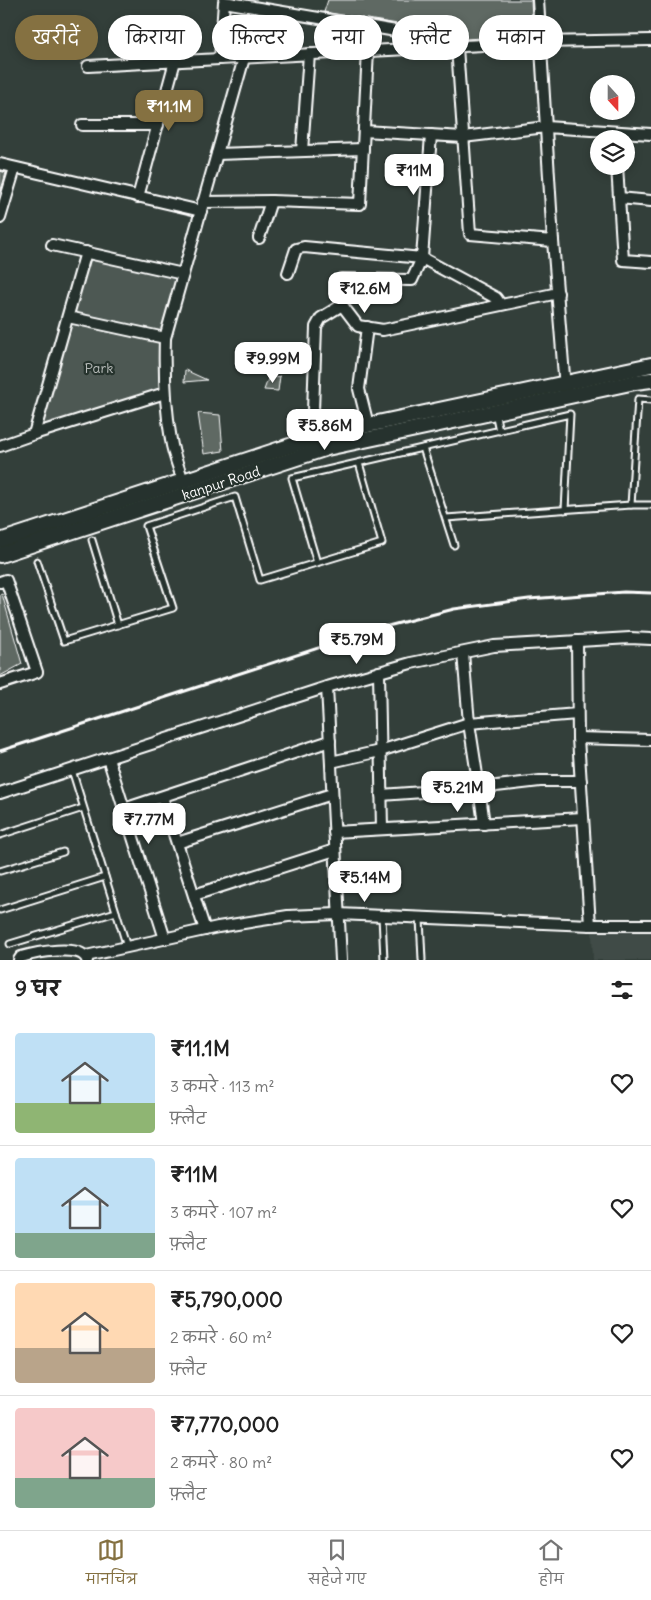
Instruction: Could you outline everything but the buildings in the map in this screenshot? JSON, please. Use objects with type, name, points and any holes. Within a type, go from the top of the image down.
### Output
[{"type":"street","points":[[538,0],[539,15]]},
{"type":"street","points":[[223,15],[224,2],[301,15]]},
{"type":"street","points":[[304,15],[392,30]]},
{"type":"street","points":[[563,42],[651,40]]},
{"type":"street","points":[[304,54],[314,54]]},
{"type":"street","points":[[302,151],[309,54]]},
{"type":"street","points":[[88,66],[212,60]]},
{"type":"street","points":[[0,541],[177,488],[165,393],[165,338],[243,60]]},
{"type":"street","points":[[0,164],[138,197],[202,206],[271,201],[360,204],[368,60]]},
{"type":"street","points":[[458,60],[470,234],[553,241]]},
{"type":"street","points":[[541,60],[553,241],[566,390]]},
{"type":"street","points":[[138,197],[175,62]]},
{"type":"street","points":[[82,125],[158,125]]},
{"type":"street","points":[[364,131],[463,137],[546,127],[590,132]]},
{"type":"street","points":[[635,134],[651,134]]},
{"type":"street","points":[[431,135],[422,258],[412,280],[341,278],[342,305],[358,326],[383,330],[558,293]]},
{"type":"street","points":[[217,154],[363,149]]},
{"type":"street","points":[[0,218],[15,168]]},
{"type":"street","points":[[618,175],[623,260],[651,262]]},
{"type":"street","points":[[619,198],[651,200]]},
{"type":"street","points":[[260,238],[271,201]]},
{"type":"street","points":[[52,245],[183,274]]},
{"type":"street","points":[[288,272],[296,249],[304,247],[422,258],[496,298],[501,305]]},
{"type":"street","points":[[34,434],[86,252]]},
{"type":"street","points":[[312,439],[316,327],[322,318],[342,305]]},
{"type":"street","points":[[68,317],[165,338]]},
{"type":"street","points":[[367,327],[359,389],[368,425]]},
{"type":"street","points":[[232,472],[312,439],[368,425],[566,390],[651,365]]},
{"type":"street","name":"kanpur Road","points":[[0,555],[177,488],[232,472],[327,448],[495,412],[566,390],[651,380]]},
{"type":"street","points":[[0,446],[5,441],[34,434],[165,393]]},
{"type":"street","points":[[0,582],[6,580],[37,672],[0,684]]},
{"type":"street","points":[[0,793],[327,687],[411,663],[494,646],[630,638],[651,639]]},
{"type":"street","points":[[577,641],[578,738],[590,925]]},
{"type":"street","points":[[463,653],[469,724],[484,824]]},
{"type":"street","points":[[379,672],[382,830]]},
{"type":"street","points":[[327,687],[338,914],[338,960]]},
{"type":"street","points":[[331,762],[380,751],[469,724],[577,714]]},
{"type":"street","points":[[578,738],[651,740]]},
{"type":"street","points":[[124,809],[330,741]]},
{"type":"street","points":[[108,758],[165,939]]},
{"type":"street","points":[[381,795],[479,788],[540,781],[580,781]]},
{"type":"street","points":[[177,843],[332,794]]},
{"type":"street","points":[[162,797],[205,930]]},
{"type":"street","points":[[334,832],[583,818]]},
{"type":"street","points":[[194,895],[335,850]]},
{"type":"street","points":[[19,960],[21,957],[39,952],[80,952],[87,958],[126,947],[205,930],[288,916],[338,914],[590,925],[651,925]]},
{"type":"lane","points":[[631,505],[638,399],[651,400]]},
{"type":"lane","points":[[495,412],[499,430]]},
{"type":"lane","points":[[317,563],[292,478],[570,414],[565,510]]},
{"type":"lane","points":[[423,448],[454,545]]},
{"type":"lane","points":[[37,561],[64,641],[118,625],[173,608],[146,526],[236,497],[260,580],[382,543],[359,463]]},
{"type":"lane","points":[[446,518],[651,505]]},
{"type":"lane","points":[[92,540],[118,625]]},
{"type":"lane","points":[[72,770],[126,947]]},
{"type":"lane","points":[[0,835],[84,808]]},
{"type":"lane","points":[[0,871],[63,852]]},
{"type":"lane","points":[[0,910],[105,877]]},
{"type":"lane","points":[[10,944],[116,912]]},
{"type":"lane","points":[[382,916],[384,960]]},
{"type":"lane","points":[[420,918],[422,960]]},
{"type":"shaded area","points":[[592,931],[651,931],[651,960],[593,960]]},
{"type":"green space","name":"Park","points":[[86,252],[183,274],[165,338],[165,393],[34,434]]},
{"type":"railway","points":[[0,751],[380,628],[454,609],[529,599],[624,592],[651,593]]}]
